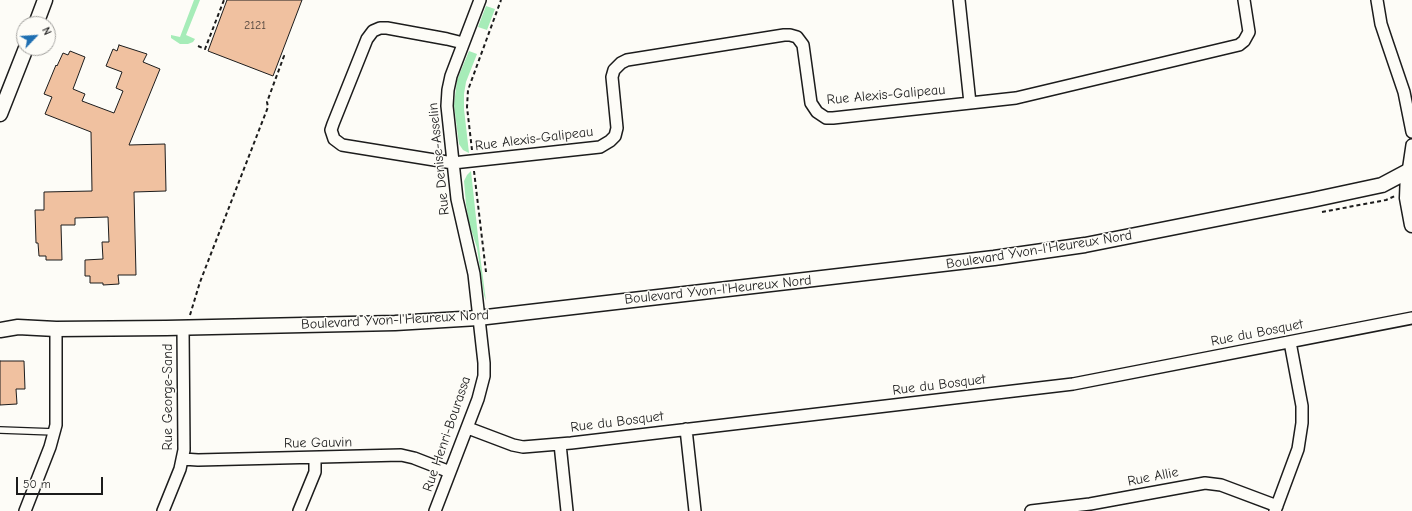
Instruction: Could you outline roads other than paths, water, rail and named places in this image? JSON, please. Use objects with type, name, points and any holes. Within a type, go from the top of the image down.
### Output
[{"type":"street","points":[[39,16],[45,0]]},
{"type":"street","name":"Rue Denise-Asselin","points":[[478,318],[472,261],[459,210],[448,123],[447,98],[451,76],[480,0]]},
{"type":"street","points":[[959,0],[970,102]]},
{"type":"street","name":"Rue Alexis-Galipeau","points":[[463,43],[387,28],[380,28],[374,31],[367,39],[332,127],[334,139],[342,145],[453,163],[581,149],[604,145],[612,139],[617,128],[612,77],[614,70],[621,63],[627,60],[784,35],[797,37],[803,45],[811,103],[816,112],[822,116],[833,118],[1016,98],[1238,45],[1244,41],[1249,32],[1244,0]]},
{"type":"street","points":[[1377,0],[1387,42],[1404,92],[1412,132]]},
{"type":"street","points":[[0,114],[23,56]]},
{"type":"street","points":[[1412,145],[1411,171],[1407,198],[1412,225]]},
{"type":"street","name":"Boulevard Yvon-l'Heureux Nord","points":[[0,330],[18,327],[56,329],[186,328],[395,323],[478,318],[994,258],[1072,247],[1341,194],[1382,184],[1411,171]]},
{"type":"street","name":"Rue Henri-Bourassa","points":[[436,511],[468,428],[483,382],[484,363],[478,318]]},
{"type":"street","name":"Rue du Bosquet","points":[[468,428],[518,446],[528,447],[560,444],[1073,384],[1412,318]]},
{"type":"street","name":"Boulevard Yvon-l'Heureux Nord","points":[[0,320],[18,327]]},
{"type":"street","name":"Rue George-Sand","points":[[163,511],[183,459],[185,441],[186,328]]},
{"type":"street","points":[[26,511],[55,432],[57,410],[56,329]]},
{"type":"street","points":[[1276,509],[1298,449],[1302,423],[1301,401],[1290,342]]},
{"type":"street","points":[[686,429],[695,511]]},
{"type":"street","points":[[560,444],[567,497],[567,511]]},
{"type":"street","name":"Rue Gauvin","points":[[183,459],[315,458],[401,455],[414,458],[450,472]]},
{"type":"street","points":[[300,511],[315,472],[315,458]]},
{"type":"street","name":"Rue Allie","points":[[1031,511],[1090,504],[1199,483],[1221,485],[1276,509]]},
{"type":"lane","points":[[0,430],[55,432]]}]
